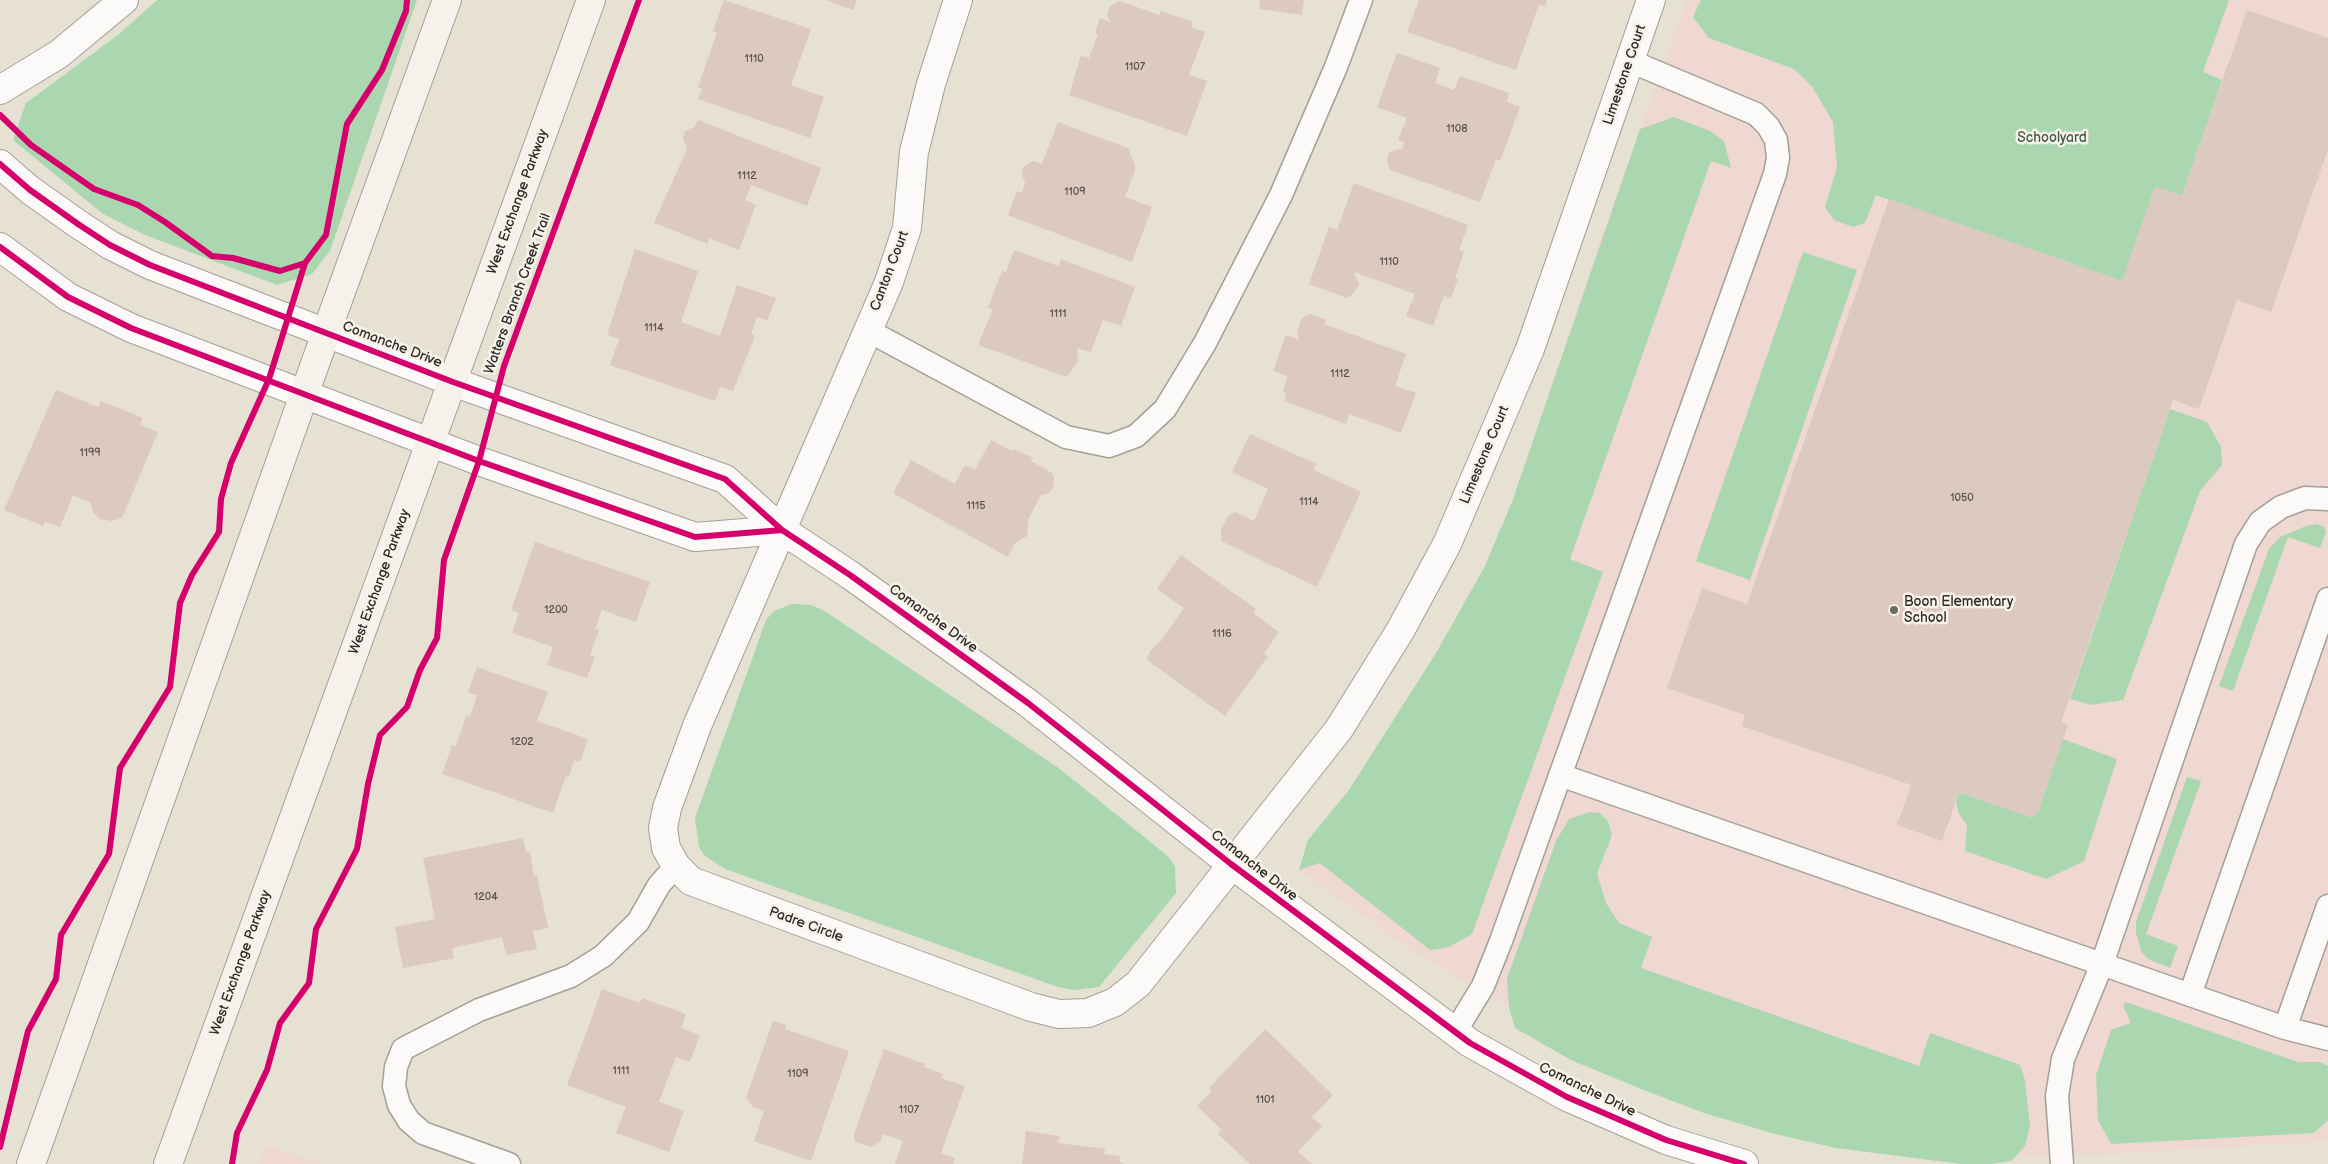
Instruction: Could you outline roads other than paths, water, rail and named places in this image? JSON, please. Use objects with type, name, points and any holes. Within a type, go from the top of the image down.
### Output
[{"type":"main road","points":[[31,1164],[304,393],[447,0]]},
{"type":"main road","name":"West Exchange Parkway","points":[[168,1164],[591,0]]},
{"type":"main road","points":[[51,1164],[70,1056]]},
{"type":"street","points":[[0,90],[59,54],[124,0]]},
{"type":"street","name":"Canton Court","points":[[782,530],[889,282],[907,228],[914,152],[931,84],[958,0]]},
{"type":"street","name":"Limestone Court","points":[[1231,864],[1339,729],[1400,631],[1447,544],[1530,348],[1651,0]]},
{"type":"street","name":"Comanche Drive","points":[[0,164],[30,190],[110,245],[150,265],[453,382],[725,479],[782,530],[850,575],[1028,703],[1231,864],[1470,1043],[1567,1097],[1666,1140],[1744,1164]]},
{"type":"street","points":[[0,247],[68,297],[131,328],[431,442],[695,537],[782,530]]},
{"type":"street","name":"Padre Circle","points":[[782,530],[697,726],[667,808],[663,828],[666,848],[676,866],[691,881],[710,890],[1031,1007],[1059,1014],[1088,1013],[1115,1002],[1138,984],[1231,864]]},
{"type":"lane","points":[[867,330],[1066,437],[1109,446],[1136,436],[1165,409],[1204,344],[1268,221],[1336,67],[1361,0]]},
{"type":"lane","points":[[1455,1032],[1486,977],[1775,174],[1778,158],[1776,140],[1768,126],[1756,114],[1630,61]]},
{"type":"lane","points":[[2062,1164],[2057,1096],[2063,1059],[2102,964],[2246,544],[2260,522],[2281,507],[2305,498],[2328,499]]},
{"type":"lane","points":[[2190,995],[2328,599]]},
{"type":"lane","points":[[1560,775],[2285,1028],[2328,1039]]},
{"type":"lane","points":[[509,1164],[424,1134],[409,1121],[399,1105],[394,1086],[396,1067],[403,1049],[479,1010],[571,976],[603,956],[638,922],[659,886],[676,866]]},
{"type":"lane","points":[[2285,1028],[2328,906]]},
{"type":"place","name":"Boon Elementary School","points":[[1894,610]]},
{"type":"park label","name":"Schoolyard","points":[[2052,138]]}]
